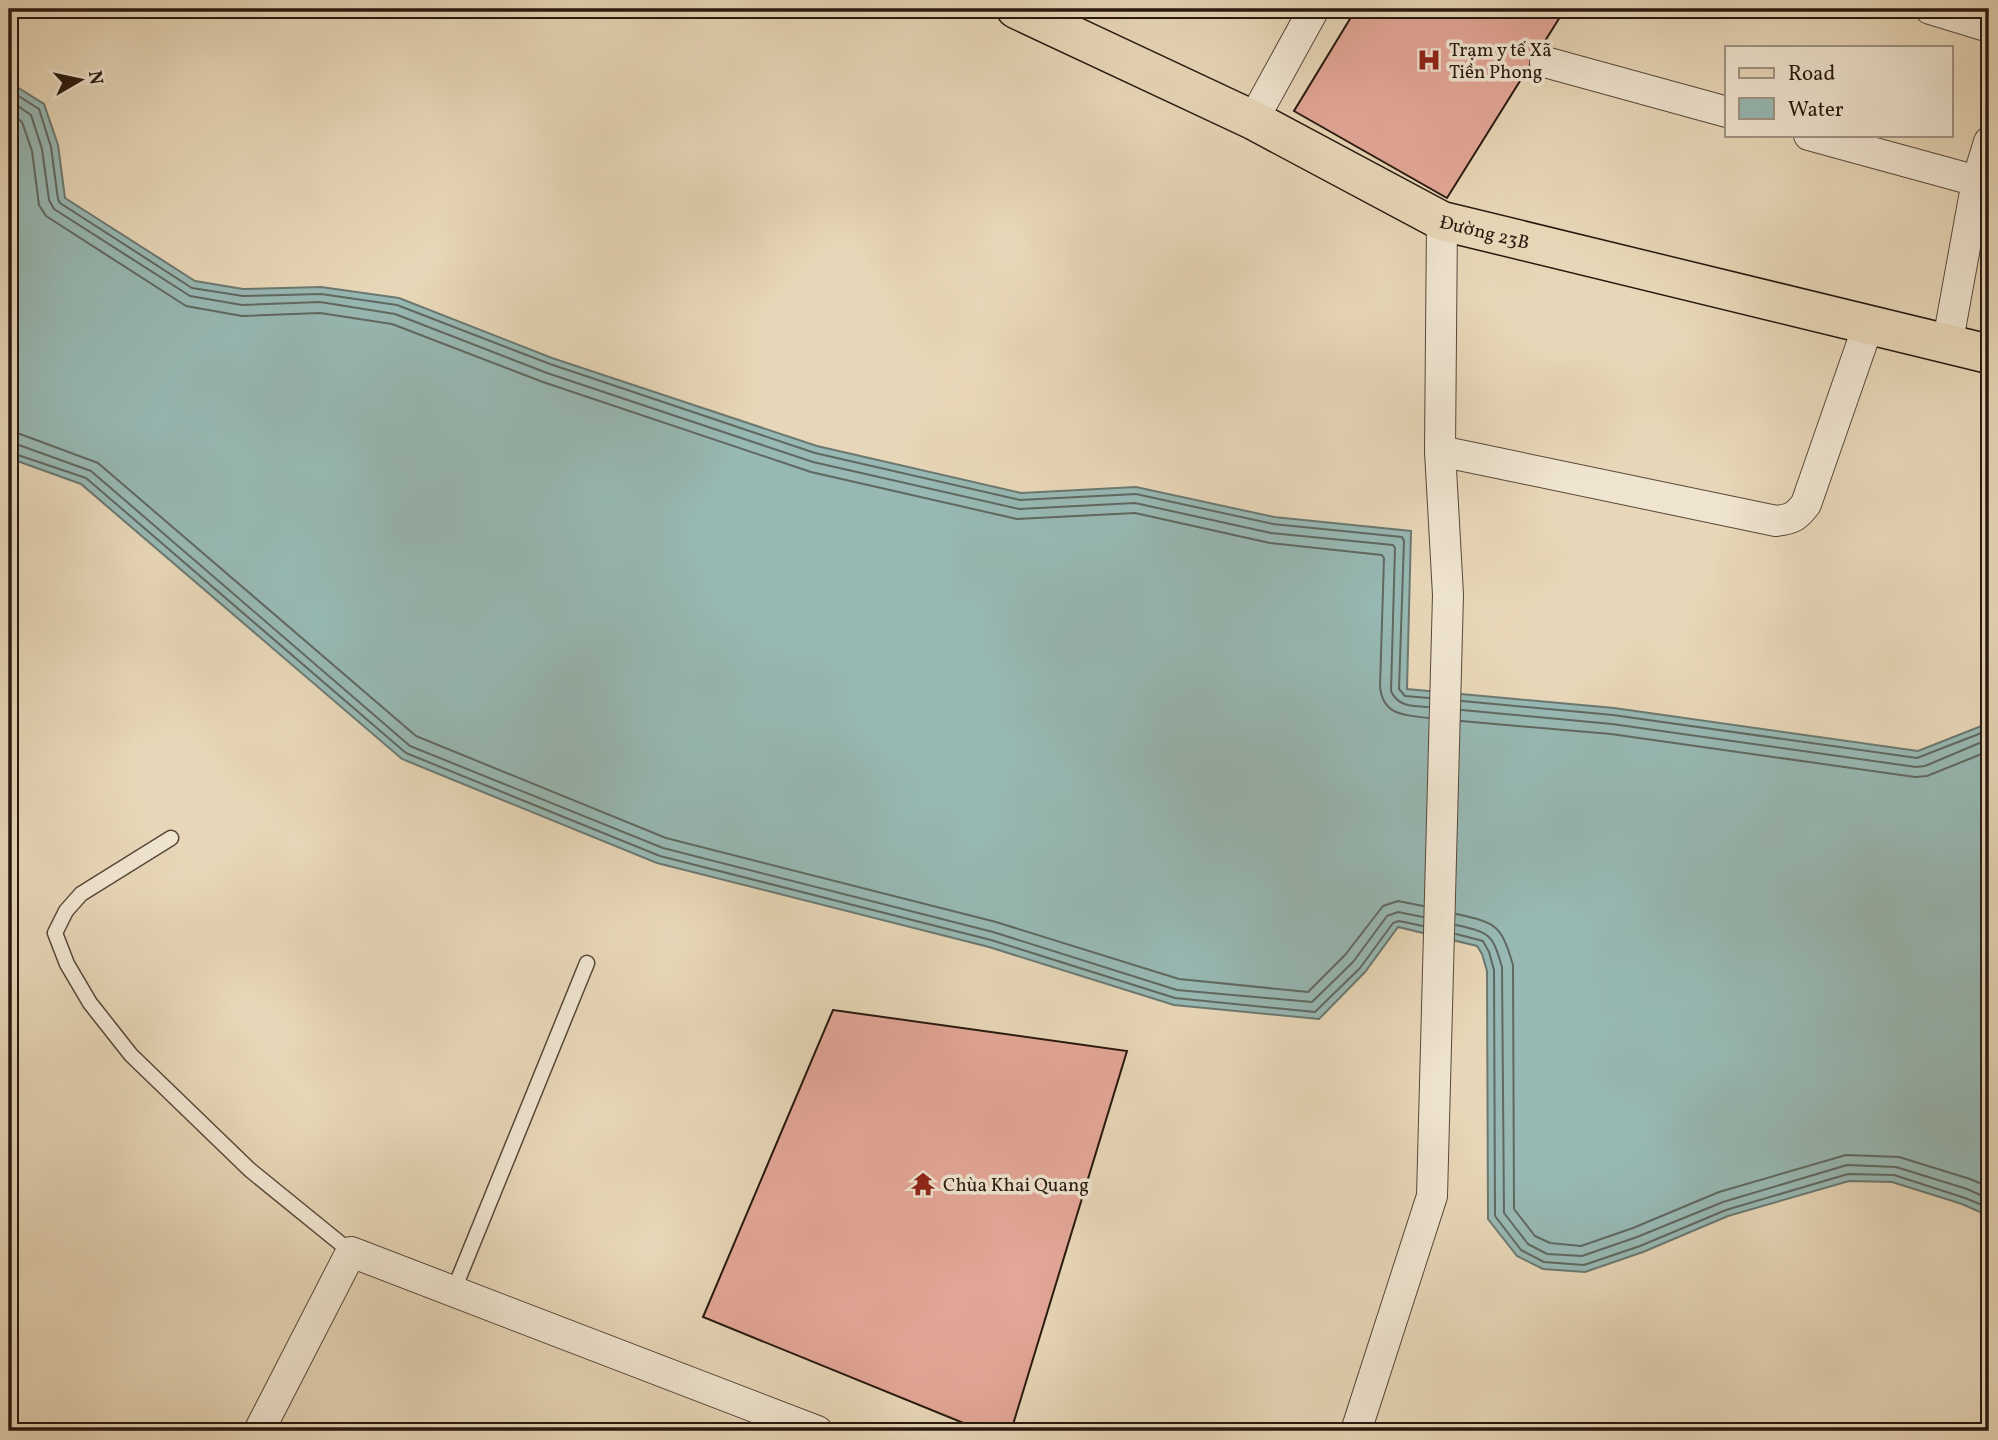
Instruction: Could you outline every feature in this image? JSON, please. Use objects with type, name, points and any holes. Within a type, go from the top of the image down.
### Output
[{"type":"main road","name":"Đường 23B","points":[[1016,9],[1253,120],[1441,221],[1989,354]]},
{"type":"street","points":[[1253,120],[1314,9]]},
{"type":"street","points":[[1930,9],[1989,27]]},
{"type":"street","points":[[1545,62],[1725,111]]},
{"type":"street","points":[[1812,136],[1977,181]]},
{"type":"street","points":[[1947,345],[1977,181],[1989,142]]},
{"type":"street","points":[[1356,1431],[1432,1196],[1448,595],[1440,451],[1441,221]]},
{"type":"street","points":[[1440,451],[1776,521],[1786,520],[1797,516],[1806,504],[1868,326]]},
{"type":"street","points":[[260,1431],[351,1252],[817,1431]]},
{"type":"lane","points":[[171,838],[82,894],[66,911],[55,933],[67,964],[90,1003],[131,1055],[250,1170],[351,1252]]},
{"type":"lane","points":[[453,1292],[587,963]]},
{"type":"water","points":[[9,82],[44,104],[58,145],[65,198],[195,281],[243,289],[321,287],[399,298],[552,358],[817,446],[1021,493],[1136,487],[1274,517],[1411,531],[1407,689],[1614,708],[1918,751],[1989,723],[1989,1216],[1962,1204],[1892,1182],[1849,1181],[1728,1216],[1643,1252],[1585,1272],[1543,1269],[1517,1256],[1488,1219],[1487,971],[1477,946],[1398,927],[1365,972],[1319,1019],[1174,1005],[989,947],[657,863],[402,759],[81,484],[9,458]]},
{"type":"building","name":"Trạm y tế Xã Tiền Phong","points":[[1356,9],[1565,9],[1447,198],[1294,111]]},
{"type":"building","name":"Chùa Khai Quang","points":[[833,1010],[1127,1051],[1011,1431],[983,1431],[703,1317]]},
{"type":"place","name":"Trạm y tế Xã Tiền Phong","points":[[1429,60]]},
{"type":"place","name":"Chùa Khai Quang","points":[[923,1184]]}]
